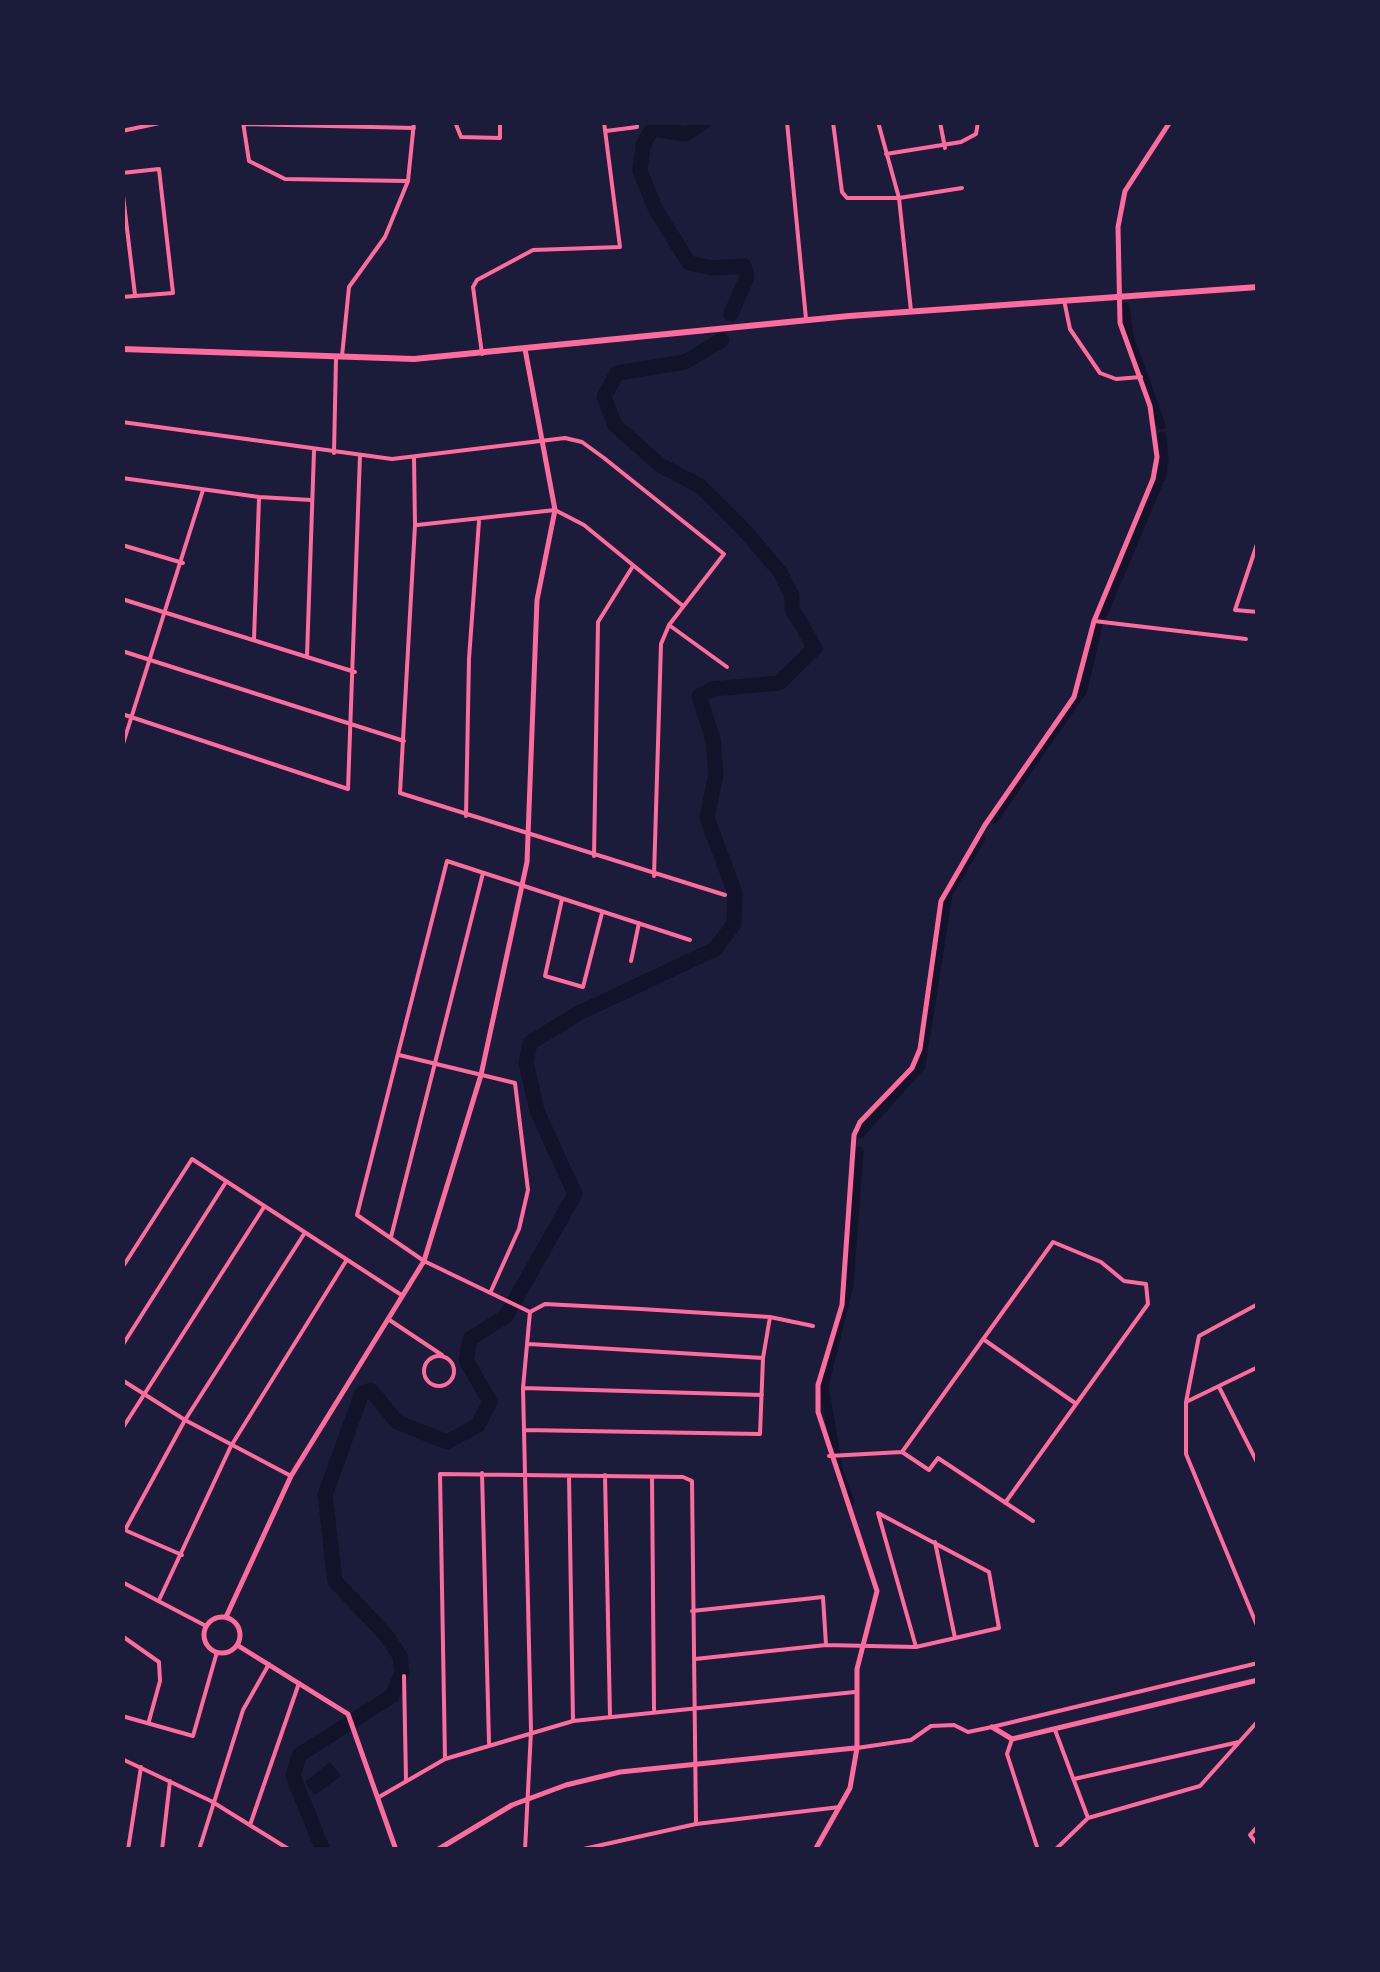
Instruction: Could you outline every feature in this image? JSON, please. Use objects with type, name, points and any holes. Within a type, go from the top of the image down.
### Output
[{"type":"main road","points":[[122,349],[339,358],[482,354],[806,319],[1258,287]]},
{"type":"street","points":[[122,130],[164,122]]},
{"type":"street","points":[[455,122],[461,137],[500,138],[500,122]]},
{"type":"street","points":[[482,354],[476,280],[533,250],[620,246],[604,122]]},
{"type":"street","points":[[606,131],[638,127],[637,122]]},
{"type":"street","points":[[787,122],[806,319]]},
{"type":"street","points":[[833,122],[844,196],[900,198],[962,188]]},
{"type":"street","points":[[878,122],[900,198],[911,311]]},
{"type":"street","points":[[940,122],[945,148]]},
{"type":"street","points":[[885,154],[945,148],[976,134],[978,122]]},
{"type":"street","points":[[815,1850],[850,1788],[857,1748],[855,1692],[862,1644],[877,1591],[829,1456],[818,1412],[818,1385],[842,1305],[854,1136],[860,1122],[912,1068],[920,1049],[941,901],[985,825],[1074,697],[1094,620],[1152,479],[1155,434],[1142,377],[1120,323],[1118,226],[1125,190],[1170,122]]},
{"type":"street","points":[[334,453],[339,358],[349,287],[385,237],[408,181],[414,125],[244,123],[249,161],[285,179],[408,181]]},
{"type":"street","points":[[122,173],[158,169],[173,293],[122,297]]},
{"type":"street","points":[[122,187],[135,295]]},
{"type":"street","points":[[1064,300],[1070,330],[1100,373],[1116,379],[1142,377]]},
{"type":"street","points":[[226,1618],[291,1476],[424,1261],[481,1076],[523,886],[537,600],[555,510],[526,349]]},
{"type":"street","points":[[122,422],[314,451],[414,458],[542,440],[582,442],[724,554],[683,606],[661,644],[654,876]]},
{"type":"street","points":[[306,656],[314,451]]},
{"type":"street","points":[[122,714],[348,789],[360,455]]},
{"type":"street","points":[[414,458],[416,525],[400,793],[654,876],[725,895]]},
{"type":"street","points":[[122,478],[310,500]]},
{"type":"street","points":[[122,748],[168,613],[203,490]]},
{"type":"street","points":[[254,639],[259,497]]},
{"type":"street","points":[[416,525],[555,510],[584,525],[683,606]]},
{"type":"street","points":[[466,816],[469,659],[479,520]]},
{"type":"street","points":[[1258,541],[1235,610],[1258,612]]},
{"type":"street","points":[[122,545],[183,563]]},
{"type":"street","points":[[594,856],[598,622],[633,566]]},
{"type":"street","points":[[122,599],[355,672]]},
{"type":"street","points":[[1094,620],[1246,639]]},
{"type":"street","points":[[669,626],[727,667]]},
{"type":"street","points":[[122,651],[404,741]]},
{"type":"street","points":[[530,1312],[424,1261],[358,1215],[447,861],[690,940]]},
{"type":"street","points":[[390,1238],[483,874]]},
{"type":"street","points":[[562,899],[545,976],[583,986],[602,913]]},
{"type":"street","points":[[631,961],[640,923]]},
{"type":"street","points":[[399,1055],[515,1084],[528,1190],[519,1229],[491,1290]]},
{"type":"street","points":[[122,1268],[192,1159],[403,1296]]},
{"type":"street","points":[[122,1346],[226,1182]]},
{"type":"street","points":[[122,1429],[264,1207]]},
{"type":"street","points":[[182,1555],[124,1530],[185,1420],[304,1234]]},
{"type":"street","points":[[902,1452],[1052,1242],[1101,1262],[1124,1280],[1146,1284],[1148,1304],[1006,1503]]},
{"type":"street","points":[[160,1598],[231,1446],[346,1261]]},
{"type":"street","points":[[530,1312],[545,1304],[770,1316],[813,1326]]},
{"type":"street","points":[[1258,1304],[1199,1336],[1186,1402],[1186,1454],[1258,1628]]},
{"type":"street","points":[[526,1850],[530,1731],[523,1388],[530,1312]]},
{"type":"street","points":[[524,1430],[760,1434],[763,1358],[770,1316]]},
{"type":"street","points":[[388,1320],[446,1357],[454,1369],[452,1378],[440,1386],[430,1384],[424,1376],[427,1361],[446,1357]]},
{"type":"street","points":[[982,1339],[1075,1403]]},
{"type":"street","points":[[529,1344],[763,1358]]},
{"type":"street","points":[[1186,1402],[1258,1367]]},
{"type":"street","points":[[122,1380],[185,1420],[291,1476]]},
{"type":"street","points":[[1219,1387],[1258,1464]]},
{"type":"street","points":[[523,1388],[762,1396]]},
{"type":"street","points":[[829,1456],[902,1452],[929,1470],[938,1458],[1033,1521]]},
{"type":"street","points":[[482,1473],[489,1744]]},
{"type":"street","points":[[445,1759],[440,1474],[692,1481],[696,1824]]},
{"type":"street","points":[[568,1475],[573,1722]]},
{"type":"street","points":[[606,1476],[610,1716]]},
{"type":"street","points":[[652,1477],[654,1710]]},
{"type":"street","points":[[692,1660],[826,1646],[916,1647],[999,1628],[989,1572],[878,1513],[916,1647]]},
{"type":"street","points":[[935,1542],[954,1638]]},
{"type":"street","points":[[122,1582],[160,1598],[206,1626]]},
{"type":"street","points":[[692,1611],[823,1598],[826,1646]]},
{"type":"street","points":[[217,1652],[205,1642],[206,1626],[214,1618],[226,1618],[238,1626],[237,1645]]},
{"type":"street","points":[[122,1636],[158,1662],[160,1682],[149,1721]]},
{"type":"street","points":[[217,1652],[237,1645],[348,1714],[396,1850]]},
{"type":"street","points":[[122,1716],[193,1736],[217,1652]]},
{"type":"street","points":[[436,1850],[530,1798],[620,1772],[857,1748],[911,1740],[931,1726],[954,1724],[968,1732],[1258,1663]]},
{"type":"street","points":[[209,1850],[199,1847],[210,1801],[242,1712],[269,1664]]},
{"type":"street","points":[[404,1676],[406,1780]]},
{"type":"street","points":[[992,1727],[1012,1739],[1258,1680]]},
{"type":"street","points":[[250,1825],[300,1682]]},
{"type":"street","points":[[380,1797],[445,1759],[530,1731],[654,1710],[855,1692]]},
{"type":"street","points":[[1055,1850],[1088,1818],[1200,1786],[1258,1721]]},
{"type":"street","points":[[1055,1730],[1088,1818]]},
{"type":"street","points":[[1012,1739],[1007,1754],[1038,1850]]},
{"type":"street","points":[[1074,1779],[1239,1742]]},
{"type":"street","points":[[122,1759],[210,1801],[290,1850]]},
{"type":"street","points":[[128,1850],[140,1767]]},
{"type":"street","points":[[162,1850],[170,1782]]},
{"type":"street","points":[[578,1850],[696,1824],[840,1807]]},
{"type":"street","points":[[1258,1826],[1250,1835],[1258,1845]]},
{"type":"shaded area","points":[[330,1762],[341,1776],[315,1795],[305,1782]]},
{"type":"waterway","points":[[704,122],[686,134],[652,129],[643,145],[640,171],[656,210],[689,263],[712,268],[744,266],[747,277],[731,314]]},
{"type":"waterway","points":[[1125,307],[1129,336],[1161,425]]},
{"type":"waterway","points":[[323,1850],[293,1776],[299,1755],[392,1696],[402,1673],[400,1656],[386,1635],[335,1581],[325,1495],[362,1393],[371,1390],[397,1422],[447,1442],[478,1425],[490,1402],[466,1360],[470,1339],[506,1316],[575,1194],[537,1111],[526,1062],[530,1043],[577,1014],[715,949],[734,924],[735,893],[707,818],[716,774],[713,740],[699,696],[713,689],[779,683],[815,648],[792,609],[792,596],[780,572],[700,486],[660,465],[615,425],[604,397],[617,373],[685,362],[722,340]]},
{"type":"waterway","points":[[1162,436],[1164,462]]},
{"type":"waterway","points":[[1161,478],[1163,469]]},
{"type":"waterway","points":[[1103,614],[1158,484]]},
{"type":"waterway","points":[[994,819],[1083,690],[1098,625]]},
{"type":"waterway","points":[[860,1134],[921,1066],[948,894],[981,838]]},
{"type":"waterway","points":[[850,1501],[839,1473],[824,1386],[849,1285],[859,1151]]}]
